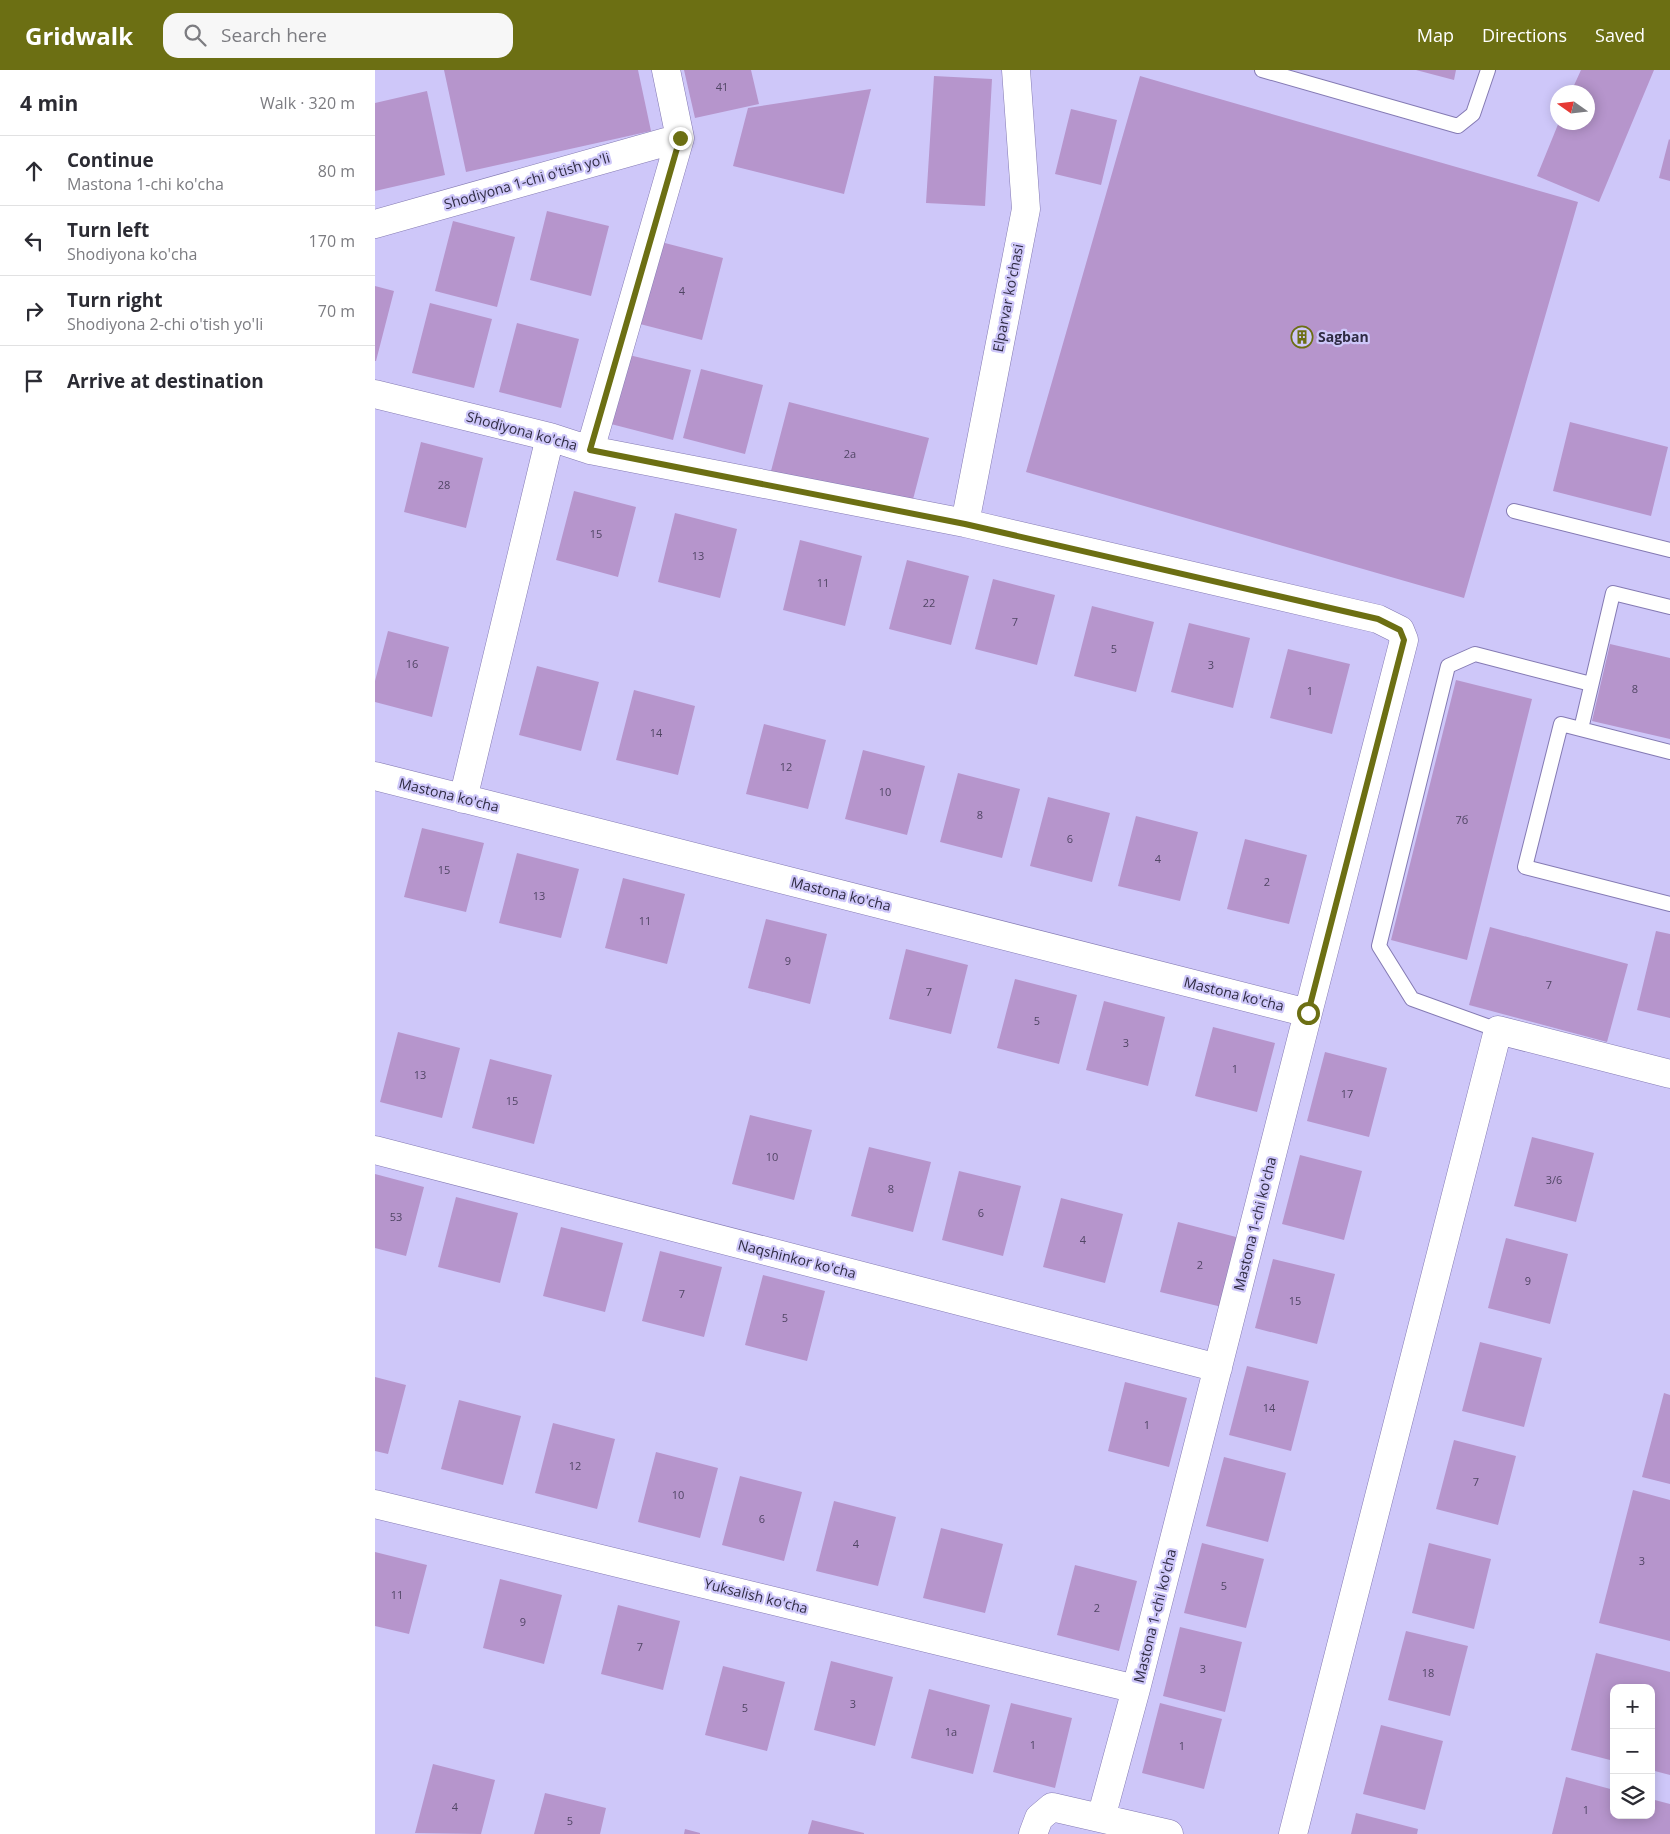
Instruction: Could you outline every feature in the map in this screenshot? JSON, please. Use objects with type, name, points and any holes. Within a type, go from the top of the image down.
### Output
[{"type":"street","points":[[590,450],[680,138],[666,70]]},
{"type":"street","name":"Elparvar ko'chasi","points":[[965,524],[1026,209],[1016,70]]},
{"type":"street","name":"Shodiyona 1-chi o'tish yo'li","points":[[375,224],[680,138]]},
{"type":"street","name":"Shodiyona ko'cha","points":[[375,394],[550,438],[590,450],[965,524],[1378,619],[1400,630]]},
{"type":"street","points":[[463,799],[550,438]]},
{"type":"street","name":"Mastona 1-chi ko'cha","points":[[1101,1818],[1136,1688],[1404,640],[1400,630]]},
{"type":"street","name":"Mastona ko'cha","points":[[375,776],[1308,1013]]},
{"type":"street","points":[[1293,1834],[1498,1030],[1670,1074]]},
{"type":"street","name":"Naqshinkor ko'cha","points":[[375,1150],[1218,1368]]},
{"type":"street","name":"Yuksalish ko'cha","points":[[375,1504],[1136,1688]]},
{"type":"street","points":[[1033,1834],[1039,1818],[1052,1807],[1169,1834]]},
{"type":"lane","points":[[1262,70],[1458,126],[1473,114],[1487,70]]},
{"type":"lane","points":[[1514,512],[1670,550]]},
{"type":"lane","points":[[1581,729],[1613,592],[1670,607]]},
{"type":"lane","points":[[1498,1030],[1412,999],[1379,946],[1448,666],[1475,654],[1591,684]]},
{"type":"lane","points":[[1670,752],[1561,724],[1525,867],[1670,904]]},
{"type":"building","points":[[444,70],[638,70],[651,131],[466,172]]},
{"type":"building","points":[[684,70],[751,70],[759,104],[695,118]]},
{"type":"building","points":[[1416,70],[1456,70],[1454,80]]},
{"type":"building","points":[[1581,70],[1654,70],[1599,202],[1537,176],[1556,130],[1595,130],[1595,85],[1574,85]]},
{"type":"building","points":[[934,76],[992,79],[985,206],[926,203]]},
{"type":"building","name":"Sagban","points":[[1140,76],[1578,202],[1464,598],[1026,472]]},
{"type":"building","points":[[871,89],[844,194],[733,166],[748,108]]},
{"type":"building","points":[[427,91],[445,175],[375,191],[375,103]]},
{"type":"building","points":[[1071,109],[1117,120],[1101,185],[1055,174]]},
{"type":"building","points":[[1670,140],[1670,181],[1659,178]]},
{"type":"building","points":[[547,211],[609,226],[591,296],[530,280]]},
{"type":"building","points":[[453,221],[515,237],[497,307],[435,291]]},
{"type":"building","points":[[661,242],[723,258],[702,340],[640,324]]},
{"type":"building","points":[[375,286],[394,291],[376,361],[375,361]]},
{"type":"building","points":[[430,303],[492,319],[474,388],[412,373]]},
{"type":"building","points":[[517,323],[579,339],[561,408],[499,392]]},
{"type":"building","points":[[629,355],[691,370],[673,440],[611,424]]},
{"type":"building","points":[[701,369],[763,385],[745,454],[683,438]]},
{"type":"building","points":[[789,402],[929,438],[911,507],[771,471]]},
{"type":"building","points":[[1570,422],[1668,447],[1651,516],[1553,491]]},
{"type":"building","points":[[421,442],[483,458],[466,528],[404,512]]},
{"type":"building","points":[[574,491],[636,507],[618,577],[556,560]]},
{"type":"building","points":[[675,513],[737,529],[720,598],[658,582]]},
{"type":"building","points":[[800,540],[862,556],[845,626],[783,610]]},
{"type":"building","points":[[907,560],[969,576],[951,645],[889,629]]},
{"type":"building","points":[[993,579],[1055,595],[1037,665],[975,649]]},
{"type":"building","points":[[1092,606],[1154,622],[1136,692],[1074,676]]},
{"type":"building","points":[[1189,623],[1250,638],[1233,708],[1171,692]]},
{"type":"building","points":[[388,631],[449,647],[432,717],[375,702],[375,681]]},
{"type":"building","points":[[1610,644],[1670,658],[1670,739],[1592,721]]},
{"type":"building","points":[[1288,649],[1350,664],[1332,734],[1270,718]]},
{"type":"building","points":[[537,666],[599,682],[581,751],[519,735]]},
{"type":"building","points":[[1456,680],[1532,699],[1467,960],[1391,940]]},
{"type":"building","points":[[634,690],[695,706],[678,775],[616,760]]},
{"type":"building","points":[[764,724],[826,740],[808,809],[746,794]]},
{"type":"building","points":[[863,750],[925,766],[907,835],[845,819]]},
{"type":"building","points":[[958,773],[1020,789],[1002,858],[940,842]]},
{"type":"building","points":[[1048,797],[1110,813],[1092,882],[1030,866]]},
{"type":"building","points":[[1136,816],[1198,832],[1180,901],[1118,886]]},
{"type":"building","points":[[422,828],[484,843],[466,912],[404,897]]},
{"type":"building","points":[[1245,839],[1307,855],[1289,924],[1227,909]]},
{"type":"building","points":[[517,853],[579,869],[561,938],[499,923]]},
{"type":"building","points":[[623,878],[685,894],[667,964],[605,948]]},
{"type":"building","points":[[766,919],[827,934],[810,1004],[748,988]]},
{"type":"building","points":[[1490,927],[1628,964],[1607,1042],[1469,1005]]},
{"type":"building","points":[[1656,931],[1670,934],[1670,1018],[1637,1010]]},
{"type":"building","points":[[906,949],[968,965],[951,1034],[889,1019]]},
{"type":"building","points":[[1015,979],[1077,995],[1059,1064],[997,1048]]},
{"type":"building","points":[[1104,1001],[1165,1017],[1148,1086],[1086,1070]]},
{"type":"building","points":[[1213,1027],[1275,1043],[1257,1112],[1195,1096]]},
{"type":"building","points":[[398,1032],[460,1048],[442,1118],[380,1102]]},
{"type":"building","points":[[1325,1052],[1387,1068],[1369,1137],[1307,1121]]},
{"type":"building","points":[[490,1059],[552,1075],[534,1144],[472,1128]]},
{"type":"building","points":[[750,1115],[812,1130],[794,1200],[732,1184]]},
{"type":"building","points":[[1532,1137],[1594,1153],[1576,1222],[1514,1206]]},
{"type":"building","points":[[869,1147],[931,1162],[913,1232],[851,1216]]},
{"type":"building","points":[[1300,1155],[1362,1171],[1344,1240],[1282,1224]]},
{"type":"building","points":[[959,1171],[1021,1186],[1003,1256],[942,1240]]},
{"type":"building","points":[[375,1174],[424,1187],[406,1256],[375,1248]]},
{"type":"building","points":[[456,1197],[518,1213],[500,1283],[438,1267]]},
{"type":"building","points":[[1061,1198],[1123,1214],[1105,1283],[1043,1267]]},
{"type":"building","points":[[1178,1222],[1240,1238],[1222,1307],[1160,1292]]},
{"type":"building","points":[[561,1227],[623,1243],[605,1312],[543,1296]]},
{"type":"building","points":[[1506,1238],[1568,1254],[1550,1324],[1488,1308]]},
{"type":"building","points":[[660,1251],[722,1267],[704,1337],[642,1321]]},
{"type":"building","points":[[1273,1259],[1335,1274],[1317,1344],[1255,1328]]},
{"type":"building","points":[[763,1275],[825,1291],[807,1361],[745,1345]]},
{"type":"building","points":[[1480,1342],[1542,1358],[1524,1427],[1462,1411]]},
{"type":"building","points":[[1247,1366],[1309,1381],[1291,1451],[1229,1435]]},
{"type":"building","points":[[375,1377],[406,1385],[388,1454],[375,1451]]},
{"type":"building","points":[[1125,1382],[1187,1398],[1169,1467],[1108,1451]]},
{"type":"building","points":[[1664,1393],[1670,1395],[1670,1484],[1642,1477]]},
{"type":"building","points":[[459,1400],[521,1416],[503,1485],[441,1469]]},
{"type":"building","points":[[553,1423],[615,1439],[597,1509],[535,1493]]},
{"type":"building","points":[[1454,1440],[1516,1456],[1498,1525],[1436,1509]]},
{"type":"building","points":[[656,1452],[718,1468],[700,1538],[638,1522]]},
{"type":"building","points":[[1224,1457],[1286,1473],[1268,1542],[1206,1526]]},
{"type":"building","points":[[740,1476],[802,1492],[784,1561],[722,1545]]},
{"type":"building","points":[[1633,1490],[1670,1500],[1670,1641],[1599,1623]]},
{"type":"building","points":[[834,1501],[896,1517],[878,1586],[816,1571]]},
{"type":"building","points":[[941,1528],[1003,1544],[985,1613],[923,1598]]},
{"type":"building","points":[[1202,1543],[1264,1559],[1246,1628],[1184,1613]]},
{"type":"building","points":[[1429,1543],[1491,1559],[1474,1629],[1412,1613]]},
{"type":"building","points":[[375,1552],[427,1565],[409,1634],[375,1626]]},
{"type":"building","points":[[1075,1565],[1137,1581],[1119,1651],[1057,1635]]},
{"type":"building","points":[[500,1579],[562,1595],[544,1664],[483,1648]]},
{"type":"building","points":[[618,1605],[680,1621],[663,1690],[601,1674]]},
{"type":"building","points":[[1180,1627],[1242,1642],[1225,1712],[1163,1696]]},
{"type":"building","points":[[1406,1631],[1468,1646],[1450,1716],[1388,1700]]},
{"type":"building","points":[[1596,1653],[1670,1672],[1670,1775],[1655,1771],[1655,1684],[1610,1684],[1610,1760],[1571,1750]]},
{"type":"building","points":[[831,1661],[893,1677],[875,1746],[814,1730]]},
{"type":"building","points":[[723,1666],[785,1682],[767,1751],[705,1735]]},
{"type":"building","points":[[929,1689],[990,1705],[973,1774],[911,1758]]},
{"type":"building","points":[[1011,1703],[1072,1718],[1055,1788],[993,1772]]},
{"type":"building","points":[[1160,1703],[1222,1719],[1204,1789],[1142,1773]]},
{"type":"building","points":[[1381,1725],[1443,1741],[1425,1810],[1363,1794]]},
{"type":"building","points":[[433,1764],[495,1780],[481,1834],[415,1833]]},
{"type":"building","points":[[1566,1777],[1610,1789],[1610,1819],[1655,1819],[1655,1800],[1670,1804],[1670,1834],[1552,1834]]},
{"type":"building","points":[[545,1793],[606,1808],[600,1834],[534,1834]]},
{"type":"building","points":[[1356,1813],[1418,1829],[1417,1834],[1351,1834]]},
{"type":"building","points":[[812,1820],[864,1833],[864,1834],[808,1834]]},
{"type":"building","points":[[685,1829],[700,1833],[700,1834],[684,1834]]},
{"type":"place","name":"Sagban","points":[[1302,337]]},
{"type":"route","points":[[680,138],[590,450],[965,524],[1378,619],[1400,630],[1404,640],[1308,1013]]}]
